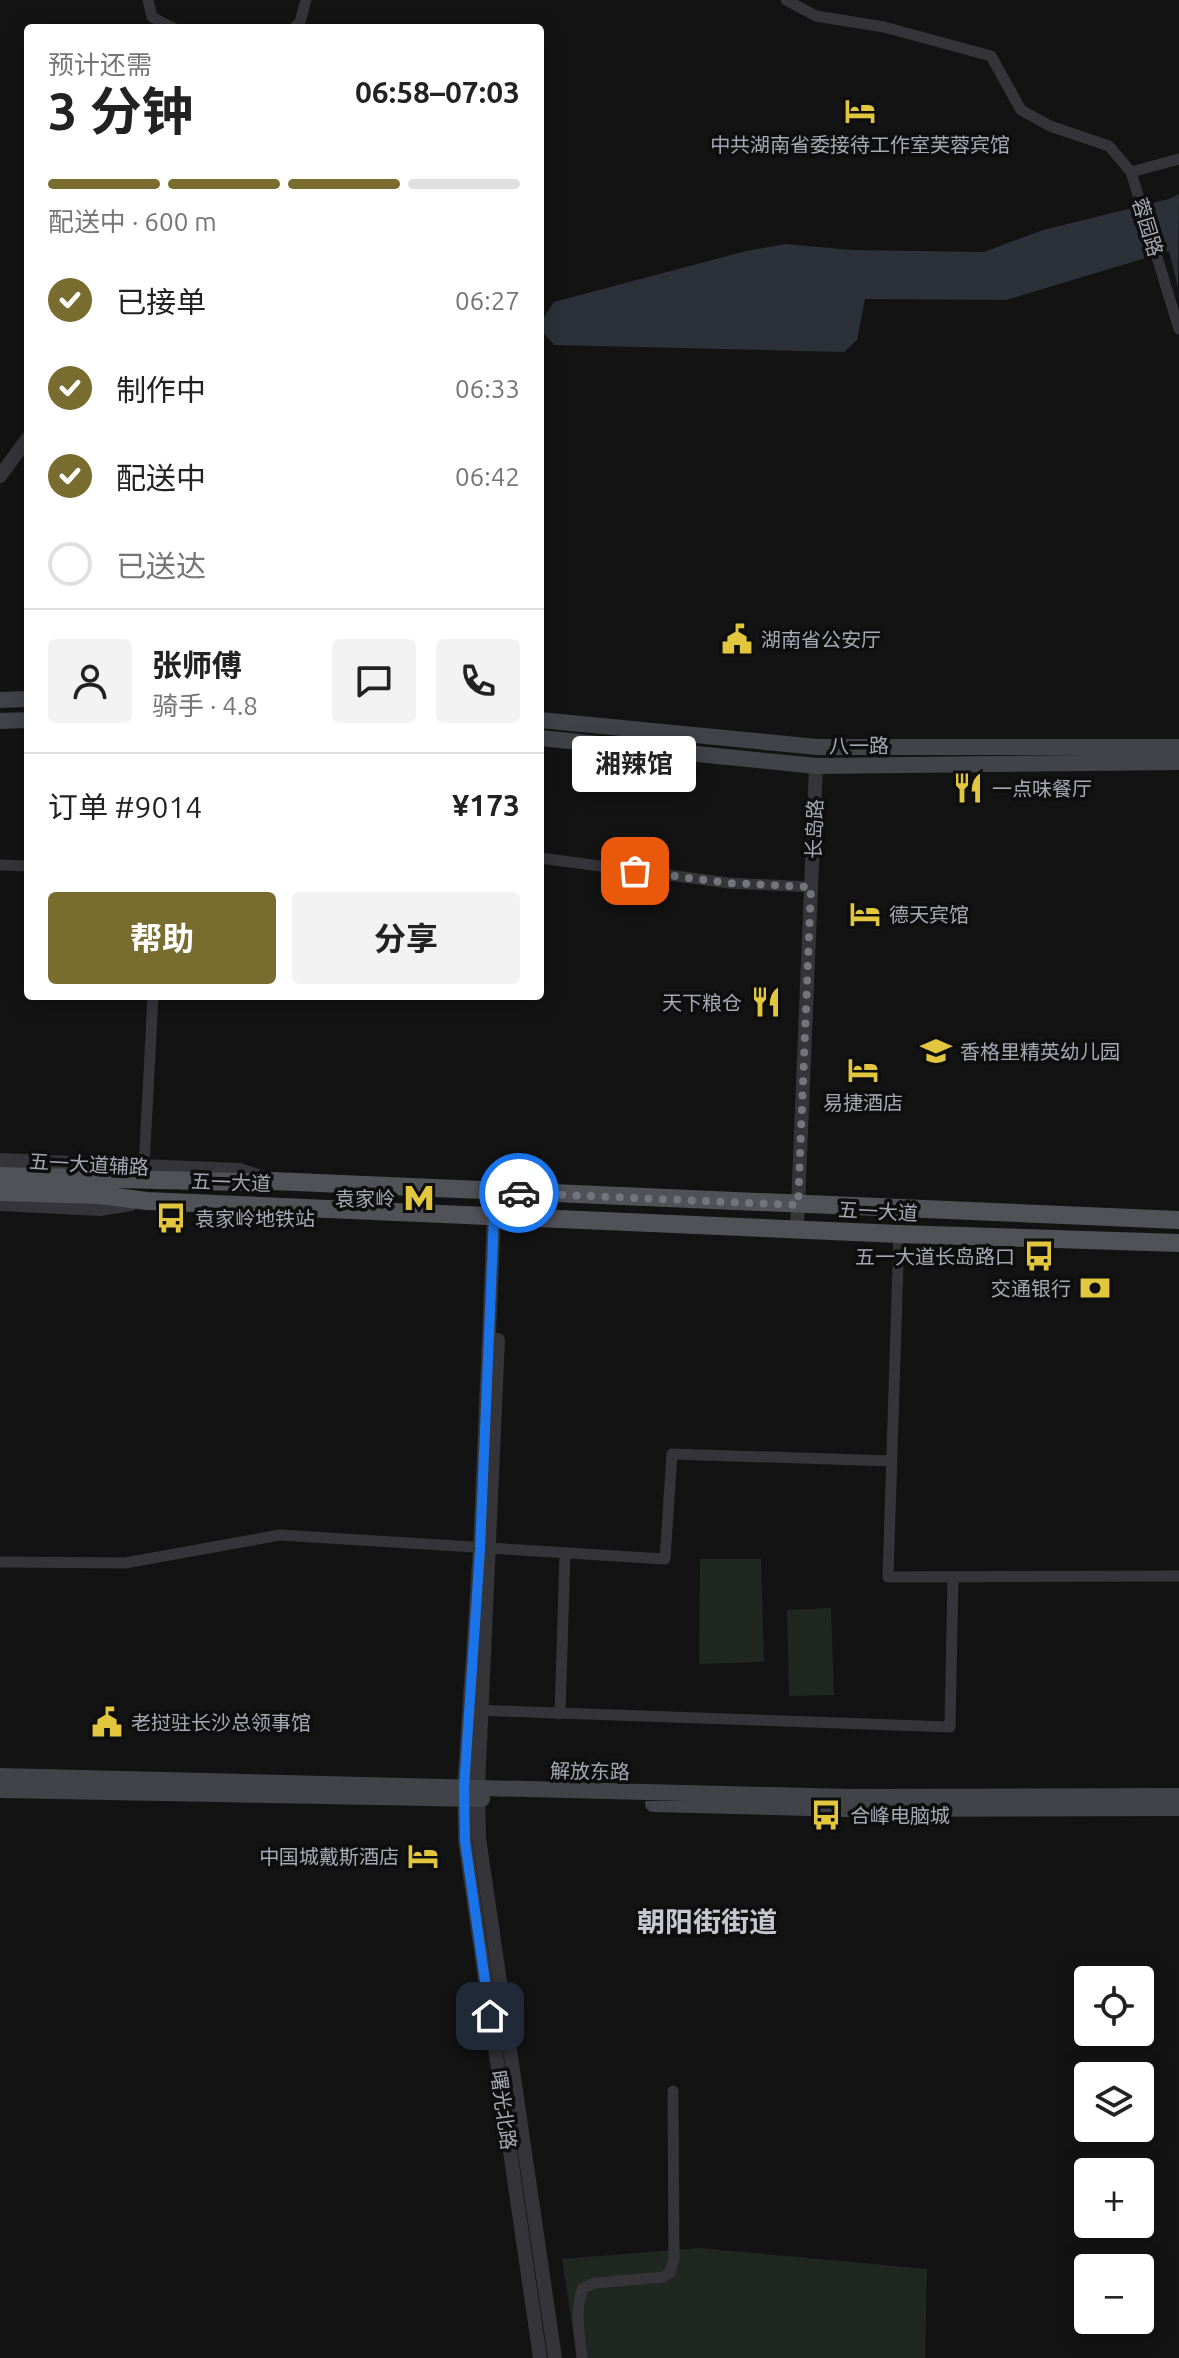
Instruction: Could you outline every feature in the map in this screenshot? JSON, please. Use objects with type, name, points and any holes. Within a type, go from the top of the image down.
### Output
[{"type":"main road","points":[[0,700],[24,699]]},
{"type":"main road","points":[[0,721],[24,720]]},
{"type":"main road","name":"八一路","points":[[544,720],[817,747],[1179,747]]},
{"type":"main road","name":"八一路","points":[[544,738],[816,766],[1179,762]]},
{"type":"main road","name":"五一大道","points":[[0,1192],[145,1173],[238,1182],[273,1181],[1179,1220]]},
{"type":"main road","name":"五一大道","points":[[0,1176],[100,1180],[147,1201],[1179,1243]]},
{"type":"main road","name":"解放东路","points":[[0,1776],[848,1809],[1179,1808]]},
{"type":"main road","name":"解放东路","points":[[0,1790],[848,1797],[1179,1796]]},
{"type":"street","points":[[148,0],[152,17],[165,24]]},
{"type":"street","points":[[298,24],[306,0]]},
{"type":"street","points":[[786,0],[816,16],[884,27],[991,56],[1021,110],[1050,126],[1109,146],[1131,172],[1179,159]]},
{"type":"street","name":"蓉园路","points":[[1131,172],[1176,304],[1179,329]]},
{"type":"street","points":[[0,476],[24,447]]},
{"type":"street","name":"长岛路","points":[[797,1229],[816,766]]},
{"type":"street","points":[[544,859],[729,883],[811,887]]},
{"type":"street","points":[[0,865],[24,866]]},
{"type":"street","points":[[145,1173],[153,1000]]},
{"type":"street","name":"五一大道辅路","points":[[0,1160],[100,1180]]},
{"type":"street","name":"曙光北路","points":[[499,1192],[485,1549],[472,1794],[465,1841],[540,2358]]},
{"type":"street","name":"五一大道辅路","points":[[0,1204],[100,1209],[147,1201]]},
{"type":"street","points":[[899,1234],[888,1577],[1179,1576]]},
{"type":"street","points":[[0,1562],[125,1563],[280,1535],[665,1559],[672,1454],[892,1461]]},
{"type":"street","points":[[560,1714],[565,1553]]},
{"type":"street","points":[[476,1710],[950,1727],[953,1577]]},
{"type":"street","name":"曙光北路","points":[[472,1794],[555,2358]]},
{"type":"street","points":[[582,2358],[578,2319],[583,2288],[595,2283],[663,2277],[670,2273],[674,2259],[673,2091]]},
{"type":"shaded area","points":[[1179,194],[1178,288],[1169,251],[1006,300],[865,299],[857,340],[844,352],[554,345],[544,334],[544,317],[554,302],[746,251],[786,244],[852,250],[984,252],[1043,230]]},
{"type":"shaded area","points":[[700,1559],[761,1559],[764,1662],[699,1664]]},
{"type":"shaded area","points":[[831,1608],[834,1695],[789,1696],[787,1610]]},
{"type":"shaded area","points":[[699,2248],[927,2269],[925,2358],[577,2358],[562,2259]]},
{"type":"way so far","points":[[519,1193],[798,1205],[811,887],[729,883],[635,871]]},
{"type":"place","name":"中共湖南省委接待工作室芙蓉宾馆","points":[[860,111]]},
{"type":"place","name":"湖南省公安厅","points":[[737,639]]},
{"type":"place","name":"一点味餐厅","points":[[968,788]]},
{"type":"place","name":"湘辣馆","points":[[635,871]]},
{"type":"place","name":"德天宾馆","points":[[865,914]]},
{"type":"place","name":"天下粮仓","points":[[766,1002]]},
{"type":"place","name":"香格里精英幼儿园","points":[[936,1051]]},
{"type":"place","name":"易捷酒店","points":[[863,1070]]},
{"type":"place","name":"袁家岭","points":[[419,1198]]},
{"type":"place","name":"袁家岭地铁站","points":[[171,1218]]},
{"type":"place","name":"五一大道长岛路口","points":[[1039,1256]]},
{"type":"place","name":"交通银行","points":[[1095,1288]]},
{"type":"place","name":"老挝驻长沙总领事馆","points":[[107,1722]]},
{"type":"place","name":"合峰电脑城","points":[[826,1815]]},
{"type":"place","name":"中国城戴斯酒店","points":[[423,1856]]},
{"type":"district","name":"朝阳街街道","points":[[707,1921]]},
{"type":"route","points":[[490,2016],[465,1841],[464,1788],[480,1549],[495,1192],[519,1193]]}]
